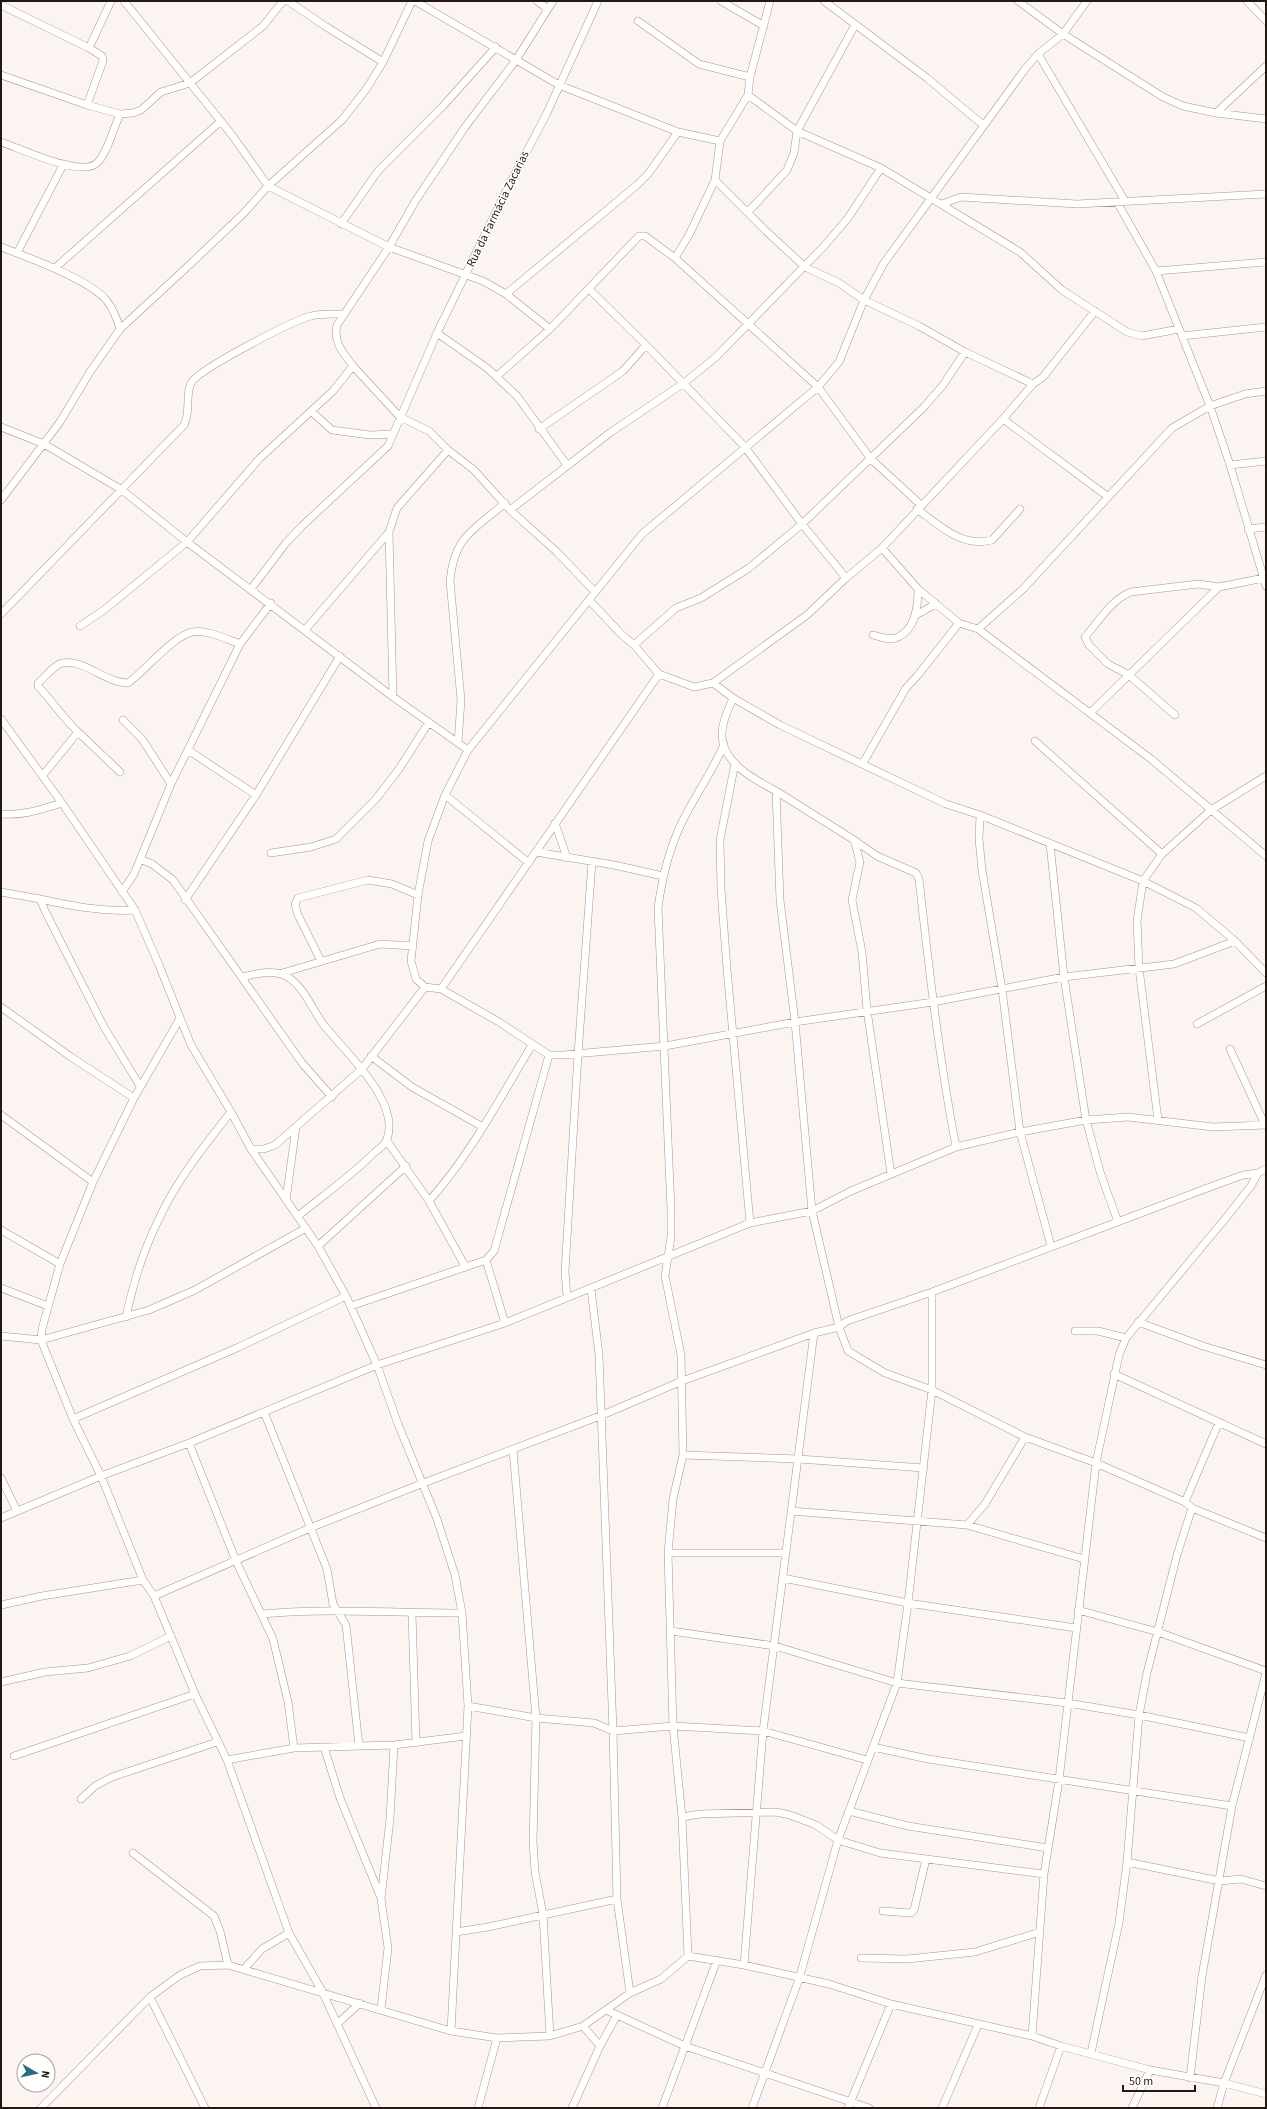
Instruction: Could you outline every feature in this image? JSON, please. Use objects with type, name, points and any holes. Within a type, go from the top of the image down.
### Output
[{"type":"street","points":[[89,48],[111,1]]},
{"type":"street","points":[[124,1],[221,121],[268,186],[389,248],[465,276],[482,280],[506,294],[550,329]]},
{"type":"street","points":[[1,75],[87,105],[120,114],[133,113],[141,110],[161,92],[190,83],[264,26],[283,1]]},
{"type":"street","points":[[288,1],[324,26],[383,62]]},
{"type":"street","points":[[1,500],[60,422],[90,372],[120,329],[243,214],[268,186],[342,120],[367,88],[383,62],[412,1]]},
{"type":"street","points":[[415,1],[559,85],[678,132],[720,142]]},
{"type":"street","points":[[536,1],[548,9]]},
{"type":"street","points":[[553,1],[516,60],[465,127],[416,200],[389,248],[337,325],[335,334],[340,348],[353,366],[400,417],[429,431],[448,450],[474,470],[510,510],[557,552],[595,592]]},
{"type":"street","name":"Rua da Farmácia Zacarias","points":[[251,589],[290,539],[346,483],[388,446],[437,333],[559,85],[598,1]]},
{"type":"street","points":[[721,1],[764,26]]},
{"type":"street","points":[[675,258],[686,241],[715,180],[720,142],[748,95],[750,77],[770,1]]},
{"type":"street","points":[[824,1],[927,78],[983,125]]},
{"type":"street","points":[[1018,1],[1063,34],[1162,97],[1183,106],[1216,113],[1266,119]]},
{"type":"street","points":[[1087,1],[1063,34],[1038,54],[983,125],[884,263],[864,300],[839,362],[818,387],[642,534],[595,592],[590,601],[468,750],[445,795],[428,841],[418,895],[411,961],[416,979],[425,987],[441,989],[499,1022],[549,1055],[578,1054],[665,1046],[866,1010],[933,1002],[1064,977],[1174,964],[1235,941]]},
{"type":"street","points":[[1247,1],[1266,21]]},
{"type":"street","points":[[1,5],[89,48],[100,55],[103,61],[87,105]]},
{"type":"street","points":[[638,21],[699,64],[750,77]]},
{"type":"street","points":[[748,212],[787,170],[794,153],[797,130],[855,25]]},
{"type":"street","points":[[341,224],[378,171],[443,106],[496,48]]},
{"type":"street","points":[[1038,54],[1125,201]]},
{"type":"street","points":[[1216,113],[1266,66]]},
{"type":"street","points":[[748,95],[797,130],[881,168],[1020,252],[1062,290],[1135,335],[1266,327]]},
{"type":"street","points":[[1,142],[63,164],[83,168],[96,164],[102,158],[120,114]]},
{"type":"street","points":[[54,268],[221,121]]},
{"type":"street","points":[[506,294],[637,185],[648,174],[678,132]]},
{"type":"street","points":[[17,253],[63,164]]},
{"type":"street","points":[[510,510],[611,432],[684,383],[716,357],[750,325],[806,266],[848,218],[881,168]]},
{"type":"street","points":[[715,180],[806,266],[839,283],[864,300],[914,323],[965,352],[1033,384]]},
{"type":"street","points":[[942,204],[961,197],[1077,204],[1202,199],[1266,194]]},
{"type":"street","points":[[1117,202],[1156,271],[1210,406],[1230,466],[1266,586]]},
{"type":"street","points":[[497,376],[550,329],[642,235],[675,258],[818,387],[871,460],[919,507],[957,538],[977,542],[992,540],[1020,509]]},
{"type":"street","points":[[1,247],[54,268],[85,284],[107,300],[114,312],[120,329]]},
{"type":"street","points":[[1156,271],[1266,262]]},
{"type":"street","points":[[589,289],[684,383],[745,447],[802,524],[846,578]]},
{"type":"street","points":[[590,601],[621,634],[634,644],[659,674],[694,687],[713,683],[808,615],[846,578],[882,548],[1033,384],[1043,377],[1095,311]]},
{"type":"street","points":[[1,614],[184,425],[188,416],[189,391],[192,383],[197,377],[251,344],[294,322],[319,315],[344,314]]},
{"type":"street","points":[[437,333],[497,376],[517,396],[539,429],[567,465]]},
{"type":"street","points":[[539,429],[624,371],[646,345]]},
{"type":"street","points":[[634,644],[676,608],[701,598],[749,568],[802,524],[871,460],[935,394],[965,352]]},
{"type":"street","points":[[80,626],[104,610],[187,542],[260,458],[312,412],[333,391],[353,366]]},
{"type":"street","points":[[978,629],[1023,589],[1107,496],[1172,428],[1210,406],[1246,394],[1266,391]]},
{"type":"street","points":[[312,412],[332,430],[370,435],[393,434]]},
{"type":"street","points":[[1002,419],[1107,496]]},
{"type":"street","points":[[1,428],[44,444],[122,490],[187,542],[271,603],[393,697],[468,750]]},
{"type":"street","points":[[393,697],[389,532],[397,508],[448,450]]},
{"type":"street","points":[[1230,466],[1266,461]]},
{"type":"street","points":[[458,743],[462,700],[450,581],[452,567],[458,546],[465,537],[505,503]]},
{"type":"street","points":[[1248,529],[1266,527]]},
{"type":"street","points":[[305,630],[389,532]]},
{"type":"street","points":[[882,548],[918,589],[959,623],[978,629],[1151,759],[1266,856]]},
{"type":"street","points":[[1175,715],[1129,675],[1108,664],[1089,645],[1085,637],[1117,601],[1124,595],[1131,592],[1198,584],[1219,587],[1264,578]]},
{"type":"street","points":[[1090,713],[1219,587]]},
{"type":"street","points":[[916,615],[918,589]]},
{"type":"street","points":[[122,892],[134,874],[171,784],[240,644],[271,603]]},
{"type":"street","points":[[873,635],[886,638],[899,637],[916,615],[936,604]]},
{"type":"street","points":[[863,763],[906,688],[959,623]]},
{"type":"street","points":[[120,772],[78,732],[38,686],[38,683],[63,663],[77,664],[118,683],[128,682],[178,639],[192,632],[206,633],[240,644]]},
{"type":"street","points":[[185,900],[256,795],[340,656]]},
{"type":"street","points":[[441,989],[659,674]]},
{"type":"street","points":[[713,683],[733,698],[780,725],[863,763],[946,804],[980,816],[1143,881],[1196,908],[1235,941],[1266,973]]},
{"type":"street","points":[[733,698],[726,714],[722,733],[724,745],[728,755],[735,763],[754,779],[776,791],[877,856],[916,873],[919,879],[946,1098],[956,1147]]},
{"type":"street","points":[[1,719],[43,775],[135,910],[159,965],[179,1020],[191,1045],[231,1112],[250,1149],[318,1246],[346,1296],[378,1365],[421,1484],[437,1519],[455,1575],[462,1613],[468,1706],[451,2031]]},
{"type":"street","points":[[123,720],[142,739],[171,784]]},
{"type":"street","points":[[271,853],[311,847],[336,839],[376,799],[399,769],[429,722]]},
{"type":"street","points":[[43,775],[78,732]]},
{"type":"street","points":[[1035,741],[1162,854]]},
{"type":"street","points":[[688,1956],[682,1817],[672,1726],[668,1553],[673,1499],[683,1455],[682,1381],[681,1355],[665,1276],[671,1237],[671,1210],[658,908],[663,876],[683,821],[705,783],[724,745]]},
{"type":"street","points":[[188,750],[256,795]]},
{"type":"street","points":[[735,763],[720,840],[727,969],[750,1223]]},
{"type":"street","points":[[1158,1120],[1139,968],[1137,921],[1143,881],[1162,854],[1211,810],[1266,776]]},
{"type":"street","points":[[776,791],[780,900],[795,1022],[812,1210],[839,1326],[848,1351],[885,1373],[932,1390],[1025,1437],[1096,1463],[1185,1502],[1192,1508],[1266,1538]]},
{"type":"street","points":[[445,795],[529,863]]},
{"type":"street","points":[[1,814],[13,815],[35,812],[62,803]]},
{"type":"street","points":[[980,816],[979,839],[982,870],[1002,989],[1020,1132],[1051,1246]]},
{"type":"street","points":[[555,823],[567,858]]},
{"type":"street","points":[[854,840],[860,862],[852,900],[862,952],[866,1010],[891,1174]]},
{"type":"street","points":[[1050,844],[1064,977],[1086,1120],[1101,1174],[1118,1222]]},
{"type":"street","points":[[536,852],[663,876]]},
{"type":"street","points":[[140,859],[161,870],[173,880],[185,900],[242,977],[302,1064],[332,1097]]},
{"type":"street","points":[[567,1297],[566,1272],[578,1054],[592,862]]},
{"type":"street","points":[[321,961],[298,915],[295,904],[298,898],[368,880],[392,884],[418,895]]},
{"type":"street","points":[[1,892],[96,910],[135,910]]},
{"type":"street","points":[[40,899],[48,918],[104,1027],[140,1086]]},
{"type":"street","points":[[279,974],[380,944],[413,946]]},
{"type":"street","points":[[242,977],[266,972],[279,974],[291,980],[305,995],[323,1024],[362,1069],[388,1113],[390,1121],[387,1141],[354,1173],[298,1216]]},
{"type":"street","points":[[1197,1024],[1266,986]]},
{"type":"street","points":[[250,1149],[264,1149],[275,1145],[332,1097],[362,1069],[425,987]]},
{"type":"street","points":[[1,1007],[71,1057],[134,1098]]},
{"type":"street","points":[[179,1020],[140,1086],[93,1182],[60,1264],[42,1328],[41,1340],[73,1419],[101,1476],[143,1580],[154,1596],[195,1694],[227,1760],[289,1933],[322,1991],[376,2108]]},
{"type":"street","points":[[430,1201],[448,1180],[483,1127],[532,1045]]},
{"type":"street","points":[[1,1518],[101,1476],[189,1443],[378,1365],[504,1323],[567,1297],[591,1289],[750,1223],[812,1210],[891,1174],[956,1147],[1020,1132],[1086,1120],[1128,1118],[1213,1127],[1266,1125],[1230,1050]]},
{"type":"street","points":[[350,1306],[486,1260],[494,1251],[549,1055]]},
{"type":"street","points":[[372,1056],[412,1087],[483,1127]]},
{"type":"street","points":[[126,1317],[132,1289],[158,1221],[198,1155],[231,1112]]},
{"type":"street","points":[[1,1115],[93,1182]]},
{"type":"street","points":[[286,1200],[296,1127]]},
{"type":"street","points":[[387,1141],[430,1201],[466,1266]]},
{"type":"street","points":[[318,1246],[406,1166]]},
{"type":"street","points":[[154,1596],[310,1528],[421,1484],[514,1450],[600,1416],[682,1381],[932,1292],[1217,1184],[1243,1175],[1258,1173],[1266,1169]]},
{"type":"street","points":[[1032,2036],[1044,1874],[1059,1780],[1096,1463],[1114,1374],[1126,1338],[1225,1219],[1251,1186],[1258,1173]]},
{"type":"street","points":[[1,1336],[41,1340],[149,1310],[195,1290],[306,1228]]},
{"type":"street","points":[[1,1230],[60,1264]]},
{"type":"street","points":[[486,1260],[504,1323]]},
{"type":"street","points":[[1,1288],[48,1306]]},
{"type":"street","points":[[591,1289],[599,1355],[600,1416],[613,1730],[617,1899],[630,1993]]},
{"type":"street","points":[[752,2108],[799,1978],[838,1840],[897,1683],[918,1522],[932,1390],[932,1292]]},
{"type":"street","points":[[73,1419],[239,1347],[346,1296]]},
{"type":"street","points":[[1138,1322],[1203,1346],[1266,1365]]},
{"type":"street","points":[[1075,1331],[1104,1332],[1126,1338]]},
{"type":"street","points":[[744,1965],[763,1731],[814,1333]]},
{"type":"street","points":[[1114,1374],[1266,1444]]},
{"type":"street","points":[[264,1412],[327,1569],[331,1598],[346,1624],[359,1746]]},
{"type":"street","points":[[1185,1502],[1219,1422]]},
{"type":"street","points":[[966,1525],[985,1504],[1025,1437]]},
{"type":"street","points":[[189,1443],[236,1561],[274,1639],[288,1702],[294,1748]]},
{"type":"street","points":[[514,1450],[536,1718],[533,1842],[543,1915],[550,2036]]},
{"type":"street","points":[[683,1455],[799,1459],[924,1468]]},
{"type":"street","points":[[1,1478],[17,1511]]},
{"type":"street","points":[[1091,2053],[1118,1924],[1127,1862],[1139,1715],[1147,1672],[1177,1555],[1192,1508]]},
{"type":"street","points":[[791,1511],[966,1525],[1084,1559]]},
{"type":"street","points":[[668,1553],[785,1553]]},
{"type":"street","points":[[783,1578],[908,1603],[1076,1628]]},
{"type":"street","points":[[1,1605],[42,1596],[143,1580]]},
{"type":"street","points":[[262,1614],[337,1610],[462,1613]]},
{"type":"street","points":[[1078,1610],[1158,1632],[1266,1672],[1232,1806],[1220,1881],[1202,1976],[1190,2078]]},
{"type":"street","points":[[412,1613],[416,1743]]},
{"type":"street","points":[[671,1631],[775,1646],[897,1683],[1068,1703],[1139,1715],[1250,1738]]},
{"type":"street","points":[[1,1682],[45,1672],[88,1668],[130,1656],[171,1636]]},
{"type":"street","points":[[14,1756],[195,1694]]},
{"type":"street","points":[[468,1706],[536,1718],[594,1723],[613,1730],[672,1726],[763,1731],[867,1760]]},
{"type":"street","points":[[227,1760],[294,1748],[394,1745],[466,1736]]},
{"type":"street","points":[[81,1799],[95,1786],[112,1777],[217,1742]]},
{"type":"street","points":[[381,2009],[388,1948],[382,1899],[390,1819],[394,1745]]},
{"type":"street","points":[[324,1747],[340,1798],[382,1899]]},
{"type":"street","points":[[873,1747],[928,1759],[1059,1780],[1134,1789],[1232,1806]]},
{"type":"street","points":[[849,1811],[908,1826],[1048,1848]]},
{"type":"street","points":[[682,1817],[700,1814],[776,1812],[790,1815],[816,1825],[838,1840],[880,1853],[1044,1874]]},
{"type":"street","points":[[133,1853],[214,1916],[220,1931],[228,1965]]},
{"type":"street","points":[[883,1911],[911,1913],[914,1910],[926,1859]]},
{"type":"street","points":[[1127,1862],[1220,1881],[1241,1879],[1266,1886]]},
{"type":"street","points":[[456,1932],[617,1899]]},
{"type":"street","points":[[861,1958],[907,1959],[975,1952],[1040,1932]]},
{"type":"street","points":[[244,1969],[262,1949],[289,1933]]},
{"type":"street","points":[[41,2108],[150,1997],[180,1975],[200,1966],[228,1965],[322,1991],[451,2031],[497,2038],[550,2036],[583,2026],[630,1993],[661,1979],[688,1956],[744,1965],[829,1984],[891,2004],[978,2025],[1032,2036],[1061,2046],[1150,2070],[1224,2083],[1266,2094]]},
{"type":"street","points":[[662,2108],[717,1960]]},
{"type":"street","points":[[1217,2108],[1224,2083],[1266,1976]]},
{"type":"street","points":[[150,1997],[204,2108]]},
{"type":"street","points":[[337,2024],[360,2003]]},
{"type":"street","points":[[849,2105],[891,2004]]},
{"type":"street","points":[[606,2010],[685,2046],[849,2105],[869,2108]]},
{"type":"street","points":[[572,2108],[600,2046],[617,2015]]},
{"type":"street","points":[[942,2108],[978,2025]]},
{"type":"street","points":[[583,2026],[600,2046]]},
{"type":"street","points":[[478,2108],[497,2038]]},
{"type":"street","points":[[1039,2108],[1061,2046]]},
{"type":"street","points":[[1132,2108],[1150,2070]]}]
